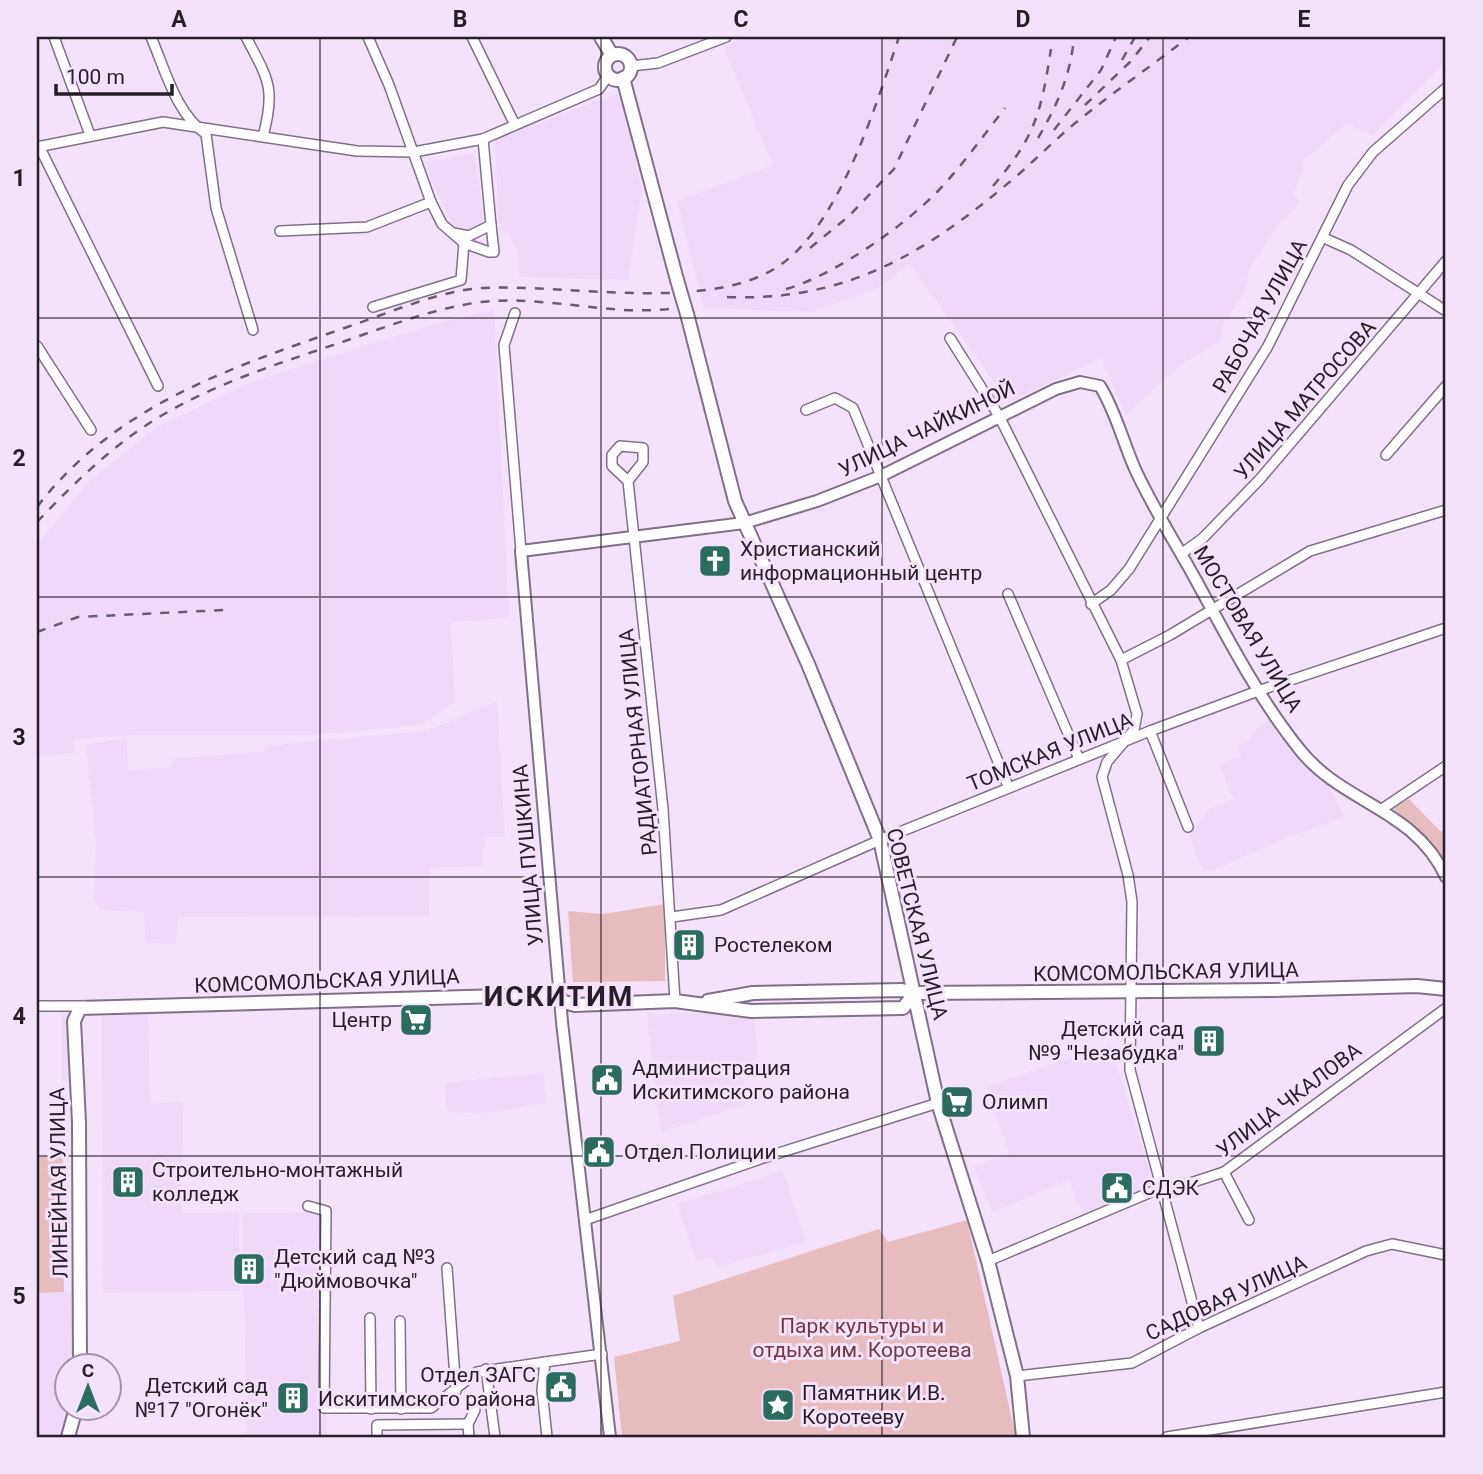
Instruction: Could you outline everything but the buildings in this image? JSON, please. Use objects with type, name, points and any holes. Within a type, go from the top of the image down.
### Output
[{"type":"main road","points":[[601,37],[612,55]]},
{"type":"main road","points":[[612,55],[624,55],[631,66],[623,79],[608,76],[605,64],[612,55]]},
{"type":"main road","name":"СОВЕТСКАЯ УЛИЦА","points":[[623,79],[744,523],[808,664],[880,840],[938,1103],[988,1261],[1017,1376],[1023,1437]]},
{"type":"main road","name":"КОМСОМОЛЬСКАЯ УЛИЦА","points":[[1417,986],[1446,979]]},
{"type":"main road","name":"КОМСОМОЛЬСКАЯ УЛИЦА","points":[[87,1006],[540,995],[575,1005],[675,1001],[694,1003],[753,993],[902,990],[915,993],[1132,992],[1417,986],[1446,989]]},
{"type":"main road","name":"ЛИНЕЙНАЯ УЛИЦА","points":[[80,1352],[79,1122],[74,1021],[80,1008],[87,1006]]},
{"type":"street","points":[[54,37],[90,135]]},
{"type":"street","points":[[151,37],[192,125],[206,134],[216,208],[253,330]]},
{"type":"street","points":[[246,37],[270,89],[271,106],[263,136]]},
{"type":"street","points":[[368,37],[414,152],[430,202],[442,224],[464,243],[494,252],[483,139]]},
{"type":"street","points":[[472,37],[516,125]]},
{"type":"street","points":[[631,66],[658,63],[726,37]]},
{"type":"street","points":[[158,386],[38,147],[163,122],[356,150],[414,152],[483,139],[598,89],[608,76]]},
{"type":"street","name":"РАБОЧАЯ УЛИЦА","points":[[1091,604],[1111,590],[1129,569],[1268,346],[1348,185],[1373,152],[1446,88]]},
{"type":"street","points":[[280,231],[367,226],[430,202]]},
{"type":"street","points":[[451,233],[469,236],[491,225]]},
{"type":"street","points":[[1324,238],[1351,250],[1446,311]]},
{"type":"street","points":[[373,307],[461,280],[464,243]]},
{"type":"street","name":"УЛИЦА МАТРОСОВА","points":[[1181,554],[1203,538],[1259,479],[1446,261]]},
{"type":"street","name":"УЛИЦА ПУШКИНА","points":[[515,313],[504,345],[521,551],[560,1001],[610,1437]]},
{"type":"street","points":[[950,338],[999,416],[1121,660],[1137,714],[1134,730],[1107,762],[1102,778],[1130,888],[1130,1070],[1199,1328]]},
{"type":"street","points":[[37,346],[91,430]]},
{"type":"street","name":"УЛИЦА ЧАЙКИНОЙ","points":[[521,551],[744,523],[817,501],[881,476],[999,416],[1080,382],[1100,386]]},
{"type":"street","name":"МОСТОВАЯ УЛИЦА","points":[[1100,386],[1111,404],[1135,468],[1258,691],[1300,750],[1319,771],[1382,809],[1423,841],[1446,877]]},
{"type":"street","points":[[1386,455],[1446,386]]},
{"type":"street","points":[[806,410],[835,398],[853,408],[1008,786]]},
{"type":"street","name":"РАДИАТОРНАЯ УЛИЦА","points":[[628,481],[672,917],[675,1001]]},
{"type":"street","points":[[1121,660],[1212,610],[1310,551],[1446,510]]},
{"type":"street","points":[[1008,594],[1079,759]]},
{"type":"street","name":"ТОМСКАЯ УЛИЦА","points":[[672,917],[721,911],[1008,786],[1258,691],[1446,628]]},
{"type":"street","points":[[1150,731],[1188,827]]},
{"type":"street","points":[[1382,809],[1446,766]]},
{"type":"street","points":[[37,1006],[87,1006]]},
{"type":"street","name":"УЛИЦА ЧКАЛОВА","points":[[988,1261],[1163,1187],[1172,1189],[1224,1172],[1446,1008]]},
{"type":"street","points":[[585,1220],[763,1158],[938,1103]]},
{"type":"street","points":[[1224,1172],[1249,1220]]},
{"type":"street","points":[[308,1206],[327,1211],[324,1408],[431,1408],[456,1391],[477,1371],[602,1354]]},
{"type":"street","name":"САДОВАЯ УЛИЦА","points":[[1017,1376],[1132,1363],[1199,1328],[1366,1251],[1392,1244],[1446,1255]]},
{"type":"street","points":[[447,1268],[456,1391]]},
{"type":"street","points":[[370,1318],[371,1409]]},
{"type":"street","points":[[400,1321],[401,1409]]},
{"type":"street","points":[[545,1362],[542,1390],[547,1437]]},
{"type":"street","points":[[486,1369],[495,1437]]},
{"type":"street","points":[[1167,1437],[1446,1391]]},
{"type":"street","points":[[469,1437],[468,1424],[475,1410]]},
{"type":"street","points":[[377,1437],[377,1424],[468,1424]]},
{"type":"shaded area","points":[[749,37],[1446,37],[1446,62],[1373,135],[1347,124],[1301,162],[1304,168],[1293,195],[1301,203],[1277,226],[1248,272],[1246,289],[1222,327],[1222,340],[1182,364],[1126,415],[1101,358],[1008,402],[910,264],[878,288],[812,312],[704,308],[677,201],[773,165],[723,46]]},
{"type":"shaded area","points":[[618,93],[623,100],[642,190],[628,280],[519,277],[519,254],[508,232],[499,231],[495,140]]},
{"type":"shaded area","points":[[474,153],[484,220],[475,229],[463,233],[454,227],[432,182],[427,162]]},
{"type":"shaded area","points":[[494,310],[509,618],[451,622],[455,702],[420,725],[309,735],[141,735],[74,739],[75,753],[37,756],[37,544],[88,483],[155,428],[252,382],[438,323]]},
{"type":"shaded area","points":[[497,701],[505,837],[485,837],[482,866],[430,868],[429,916],[178,917],[176,944],[145,943],[144,912],[102,910],[94,901],[96,844],[86,744],[127,738],[128,770],[172,767],[172,759],[265,751],[265,746],[427,731]]},
{"type":"shaded area","points":[[1269,721],[1277,724],[1308,766],[1328,785],[1344,817],[1280,840],[1211,871],[1201,867],[1189,834],[1209,809],[1234,799],[1219,764],[1241,757],[1237,746],[1251,740],[1250,733]]},
{"type":"shaded area","points":[[755,1011],[757,1060],[741,1063],[745,1104],[661,1133],[647,1014]]},
{"type":"shaded area","points":[[102,1012],[148,1013],[150,1103],[183,1102],[182,1213],[239,1212],[240,1291],[103,1293]]},
{"type":"shaded area","points":[[62,1014],[73,1014],[72,1081],[62,1081]]},
{"type":"shaded area","points":[[1110,1044],[1154,1187],[1084,1216],[1069,1180],[992,1212],[974,1167],[1009,1153],[986,1087]]},
{"type":"shaded area","points":[[543,1073],[546,1102],[491,1113],[447,1112],[445,1083]]},
{"type":"shaded area","points":[[783,1171],[806,1242],[717,1267],[711,1257],[696,1261],[677,1204]]},
{"type":"shaded area","points":[[324,1212],[327,1437],[247,1437],[242,1213]]},
{"type":"shaded area","points":[[37,1293],[79,1294],[80,1352],[52,1352],[52,1422],[69,1422],[65,1437],[37,1437]]},
{"type":"green space","points":[[1409,799],[1440,831],[1446,830],[1446,868],[1430,841],[1393,808]]},
{"type":"green space","points":[[665,904],[665,981],[573,982],[568,911],[603,914]]},
{"type":"green space","points":[[63,1156],[64,1292],[37,1293],[37,1157]]},
{"type":"green space","name":"Парк культуры и отдыха им. Коротеева","points":[[967,1220],[1016,1437],[622,1437],[614,1357],[680,1341],[673,1296],[879,1229],[888,1242]]},
{"type":"railway","points":[[37,507],[69,471],[103,441],[180,393],[265,357],[417,302],[482,288],[638,293],[718,288],[753,279],[783,263],[804,244],[839,191],[867,127],[899,37]]},
{"type":"railway","points":[[810,248],[849,216],[894,169],[957,37]]},
{"type":"railway","points":[[1038,138],[1062,89],[1070,64],[1074,37]]},
{"type":"railway","points":[[1054,130],[1101,70],[1116,37]]},
{"type":"railway","points":[[1122,60],[1135,37]]},
{"type":"railway","points":[[1085,105],[1130,62],[1150,37]]},
{"type":"railway","points":[[727,297],[771,296],[811,291],[849,281],[919,248],[986,202],[1074,124],[1189,37]]},
{"type":"railway","points":[[993,186],[1028,137],[1040,107],[1051,49]]},
{"type":"railway","points":[[786,289],[805,283],[846,262],[906,220],[947,181],[1005,108]]},
{"type":"railway","points":[[37,522],[97,463],[166,413],[256,372],[401,322],[437,311],[491,301],[630,310],[676,308]]},
{"type":"railway","points":[[37,632],[78,617],[224,610]]},
{"type":"place","name":"Христианский информационный центр","points":[[715,561]]},
{"type":"place","name":"Ростелеком","points":[[689,945]]},
{"type":"place","name":"Центр","points":[[416,1020]]},
{"type":"place","name":"Детский сад №9 \"Незабудка\"","points":[[1209,1041]]},
{"type":"place","name":"Администрация Искитимского района","points":[[607,1080]]},
{"type":"place","name":"Олимп","points":[[957,1102]]},
{"type":"place","name":"Отдел Полиции","points":[[599,1152]]},
{"type":"place","name":"Строительно-монтажный колледж","points":[[128,1182]]},
{"type":"place","name":"СДЭК","points":[[1117,1188]]},
{"type":"place","name":"Детский сад №3 \"Дюймовочка\"","points":[[249,1269]]},
{"type":"place","name":"Отдел ЗАГС Искитимского района","points":[[561,1387]]},
{"type":"place","name":"Детский сад №17 \"Огонёк\"","points":[[293,1398]]},
{"type":"place","name":"Памятник И.В. Коротееву","points":[[778,1405]]},
{"type":"district","name":"ИСКИТИМ","points":[[559,996]]}]
